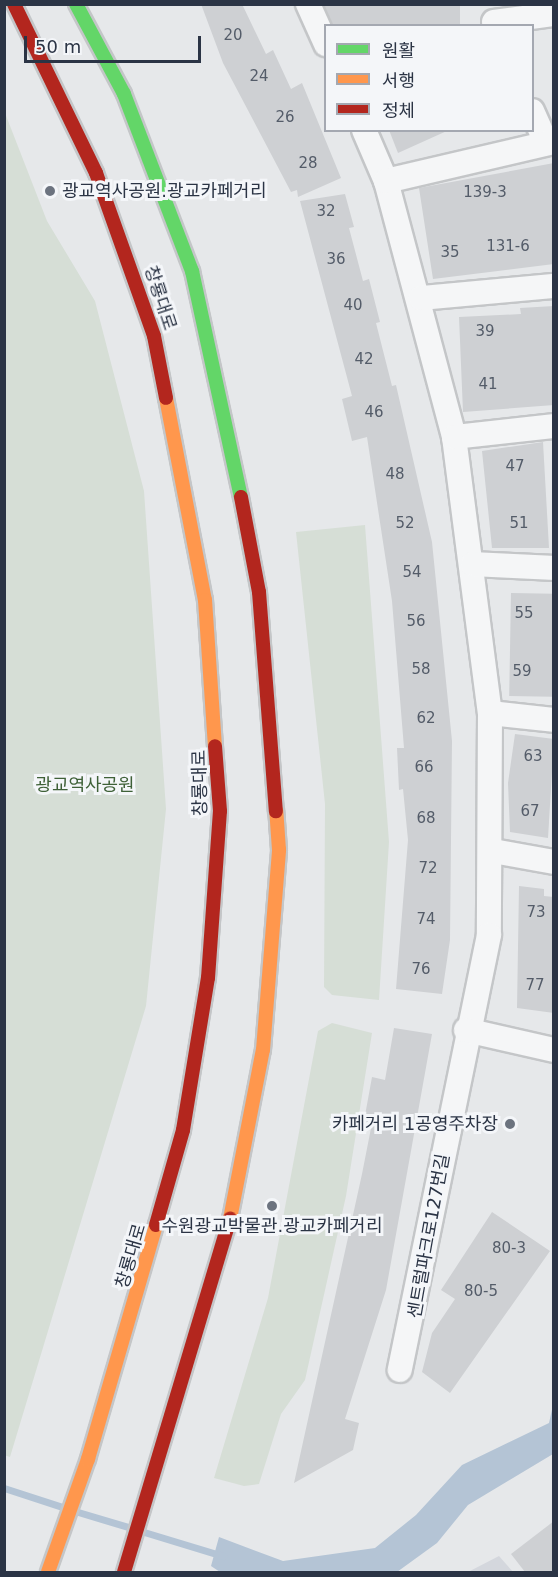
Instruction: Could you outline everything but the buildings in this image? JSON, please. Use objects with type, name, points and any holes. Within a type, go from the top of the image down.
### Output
[{"type":"main road","name":"창룡대로","points":[[14,4],[96,173],[154,336],[188,494],[217,727],[218,859],[197,1066],[156,1235],[88,1459],[48,1572]]},
{"type":"main road","name":"창룡대로","points":[[76,4],[124,94],[195,282],[247,514],[277,769],[275,926],[254,1105],[236,1200],[124,1572]]},
{"type":"street","points":[[308,4],[324,40]]},
{"type":"street","points":[[493,17],[554,14]]},
{"type":"street","points":[[386,181],[550,143],[534,115]]},
{"type":"street","name":"센트럴파크로127번길","points":[[365,132],[386,181],[421,298],[454,437],[473,564],[490,713],[493,851],[489,935],[466,1030],[400,1370]]},
{"type":"street","points":[[421,298],[554,286]]},
{"type":"street","points":[[454,437],[554,426]]},
{"type":"street","points":[[473,564],[554,568]]},
{"type":"street","points":[[490,713],[554,720]]},
{"type":"street","points":[[493,851],[554,862]]},
{"type":"street","points":[[466,1030],[554,1050]]},
{"type":"shaded area","points":[[499,1556],[513,1572],[468,1572]]},
{"type":"green space","name":"광교역사공원","points":[[5,113],[47,221],[95,301],[144,491],[166,809],[146,1006],[10,1457],[4,1455]]},
{"type":"green space","points":[[365,525],[389,842],[379,1000],[332,995],[324,987],[325,804],[296,532]]},
{"type":"green space","points":[[332,1023],[372,1033],[346,1196],[305,1380],[281,1414],[259,1484],[244,1486],[214,1478],[268,1298],[318,1031]]},
{"type":"water","points":[[553,1405],[553,1454],[468,1505],[437,1543],[397,1572],[220,1572],[211,1566],[219,1537],[283,1561],[375,1548],[416,1515],[462,1465],[549,1423]]},
{"type":"waterway","points":[[4,1488],[62,1507]]},
{"type":"waterway","points":[[78,1512],[128,1527]]},
{"type":"waterway","points":[[144,1532],[223,1556]]},
{"type":"traffic: fast","points":[[76,4],[124,94],[192,271],[241,497]]},
{"type":"traffic: slow","points":[[166,398],[205,600],[215,746]]},
{"type":"traffic: slow","points":[[230,1219],[263,1050],[279,850],[276,811]]},
{"type":"traffic: slow","points":[[48,1572],[88,1459],[156,1225]]},
{"type":"traffic: jam","points":[[14,4],[96,173],[154,336],[166,398]]},
{"type":"traffic: jam","points":[[241,497],[259,592],[276,811]]},
{"type":"traffic: jam","points":[[156,1225],[183,1130],[208,978],[220,811],[215,746]]},
{"type":"traffic: jam","points":[[124,1572],[230,1219]]},
{"type":"place","name":"광교역사공원.광교카페거리","points":[[50,191]]},
{"type":"place","name":"카페거리 1공영주차장","points":[[510,1124]]},
{"type":"place","name":"수원광교박물관.광교카페거리","points":[[272,1206]]}]
